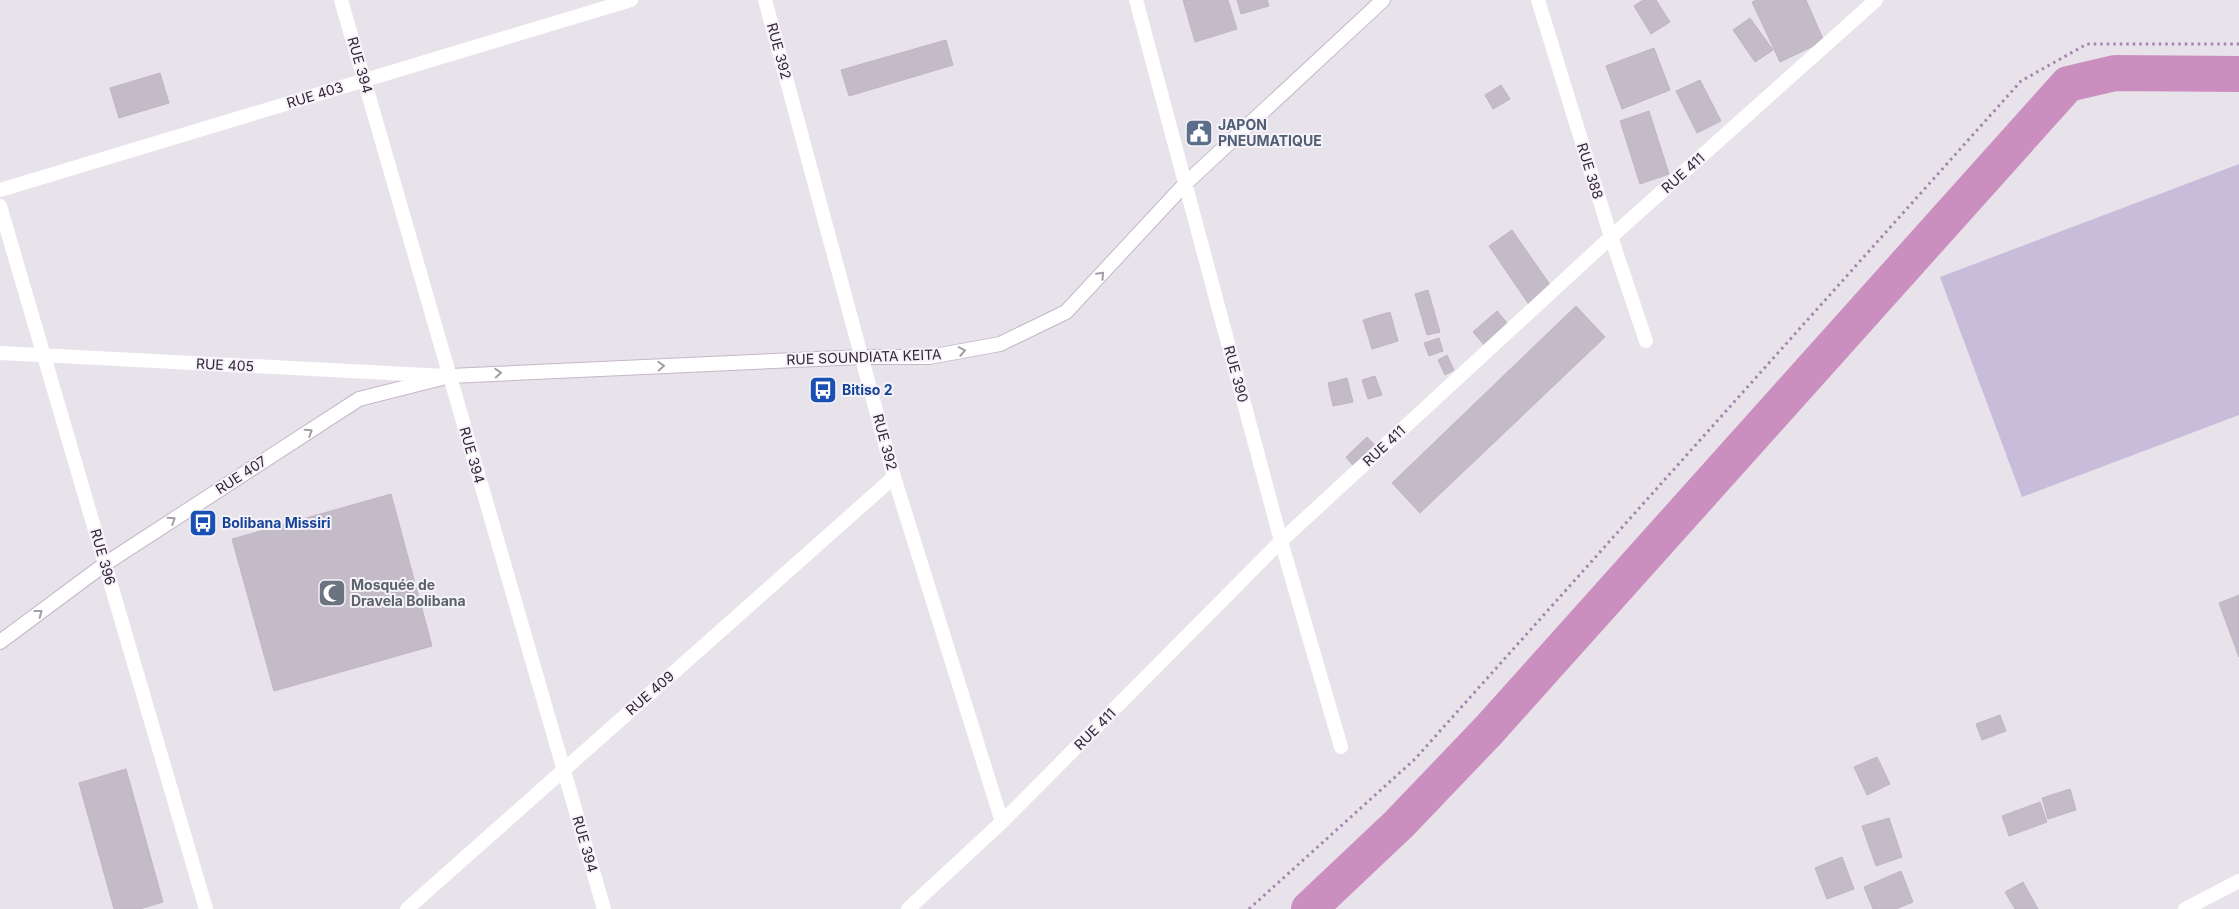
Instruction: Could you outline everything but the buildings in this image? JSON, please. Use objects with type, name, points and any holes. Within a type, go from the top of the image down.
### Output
[{"type":"street","name":"RUE 394","points":[[341,0],[604,909]]},
{"type":"street","name":"RUE 403","points":[[0,190],[631,0]]},
{"type":"street","name":"RUE 392","points":[[766,0],[894,477],[1002,822]]},
{"type":"street","name":"RUE 390","points":[[1136,0],[1281,541],[1341,747]]},
{"type":"street","name":"RUE SOUNDIATA KEITA","points":[[450,376],[862,357],[929,357],[1000,344],[1066,312],[1185,184],[1383,0]]},
{"type":"street","name":"RUE 388","points":[[1538,0],[1611,238],[1646,341]]},
{"type":"street","name":"RUE 411","points":[[908,909],[1002,822],[1281,541],[1611,238],[1876,0]]},
{"type":"street","name":"RUE 396","points":[[0,206],[206,909]]},
{"type":"street","name":"RUE 405","points":[[0,353],[450,376]]},
{"type":"street","name":"RUE 407","points":[[0,642],[105,564],[359,399],[450,376]]},
{"type":"street","name":"RUE 409","points":[[407,909],[894,477]]},
{"type":"street","points":[[2185,909],[2239,881]]},
{"type":"path","points":[[1249,909],[1415,759],[2021,81],[2087,44],[2239,44]]},
{"type":"shaded area","points":[[2239,164],[2239,415],[2022,497],[1940,277]]},
{"type":"waterway","points":[[1309,909],[1399,824],[1488,731],[2068,84],[2115,73],[2239,74]]},
{"type":"place","name":"JAPON PNEUMATIQUE","points":[[1199,133]]},
{"type":"place","name":"Bitiso 2","points":[[823,390]]},
{"type":"place","name":"Bolibana Missiri","points":[[203,523]]},
{"type":"place","name":"Mosquée de Dravela Bolibana","points":[[332,593]]}]
